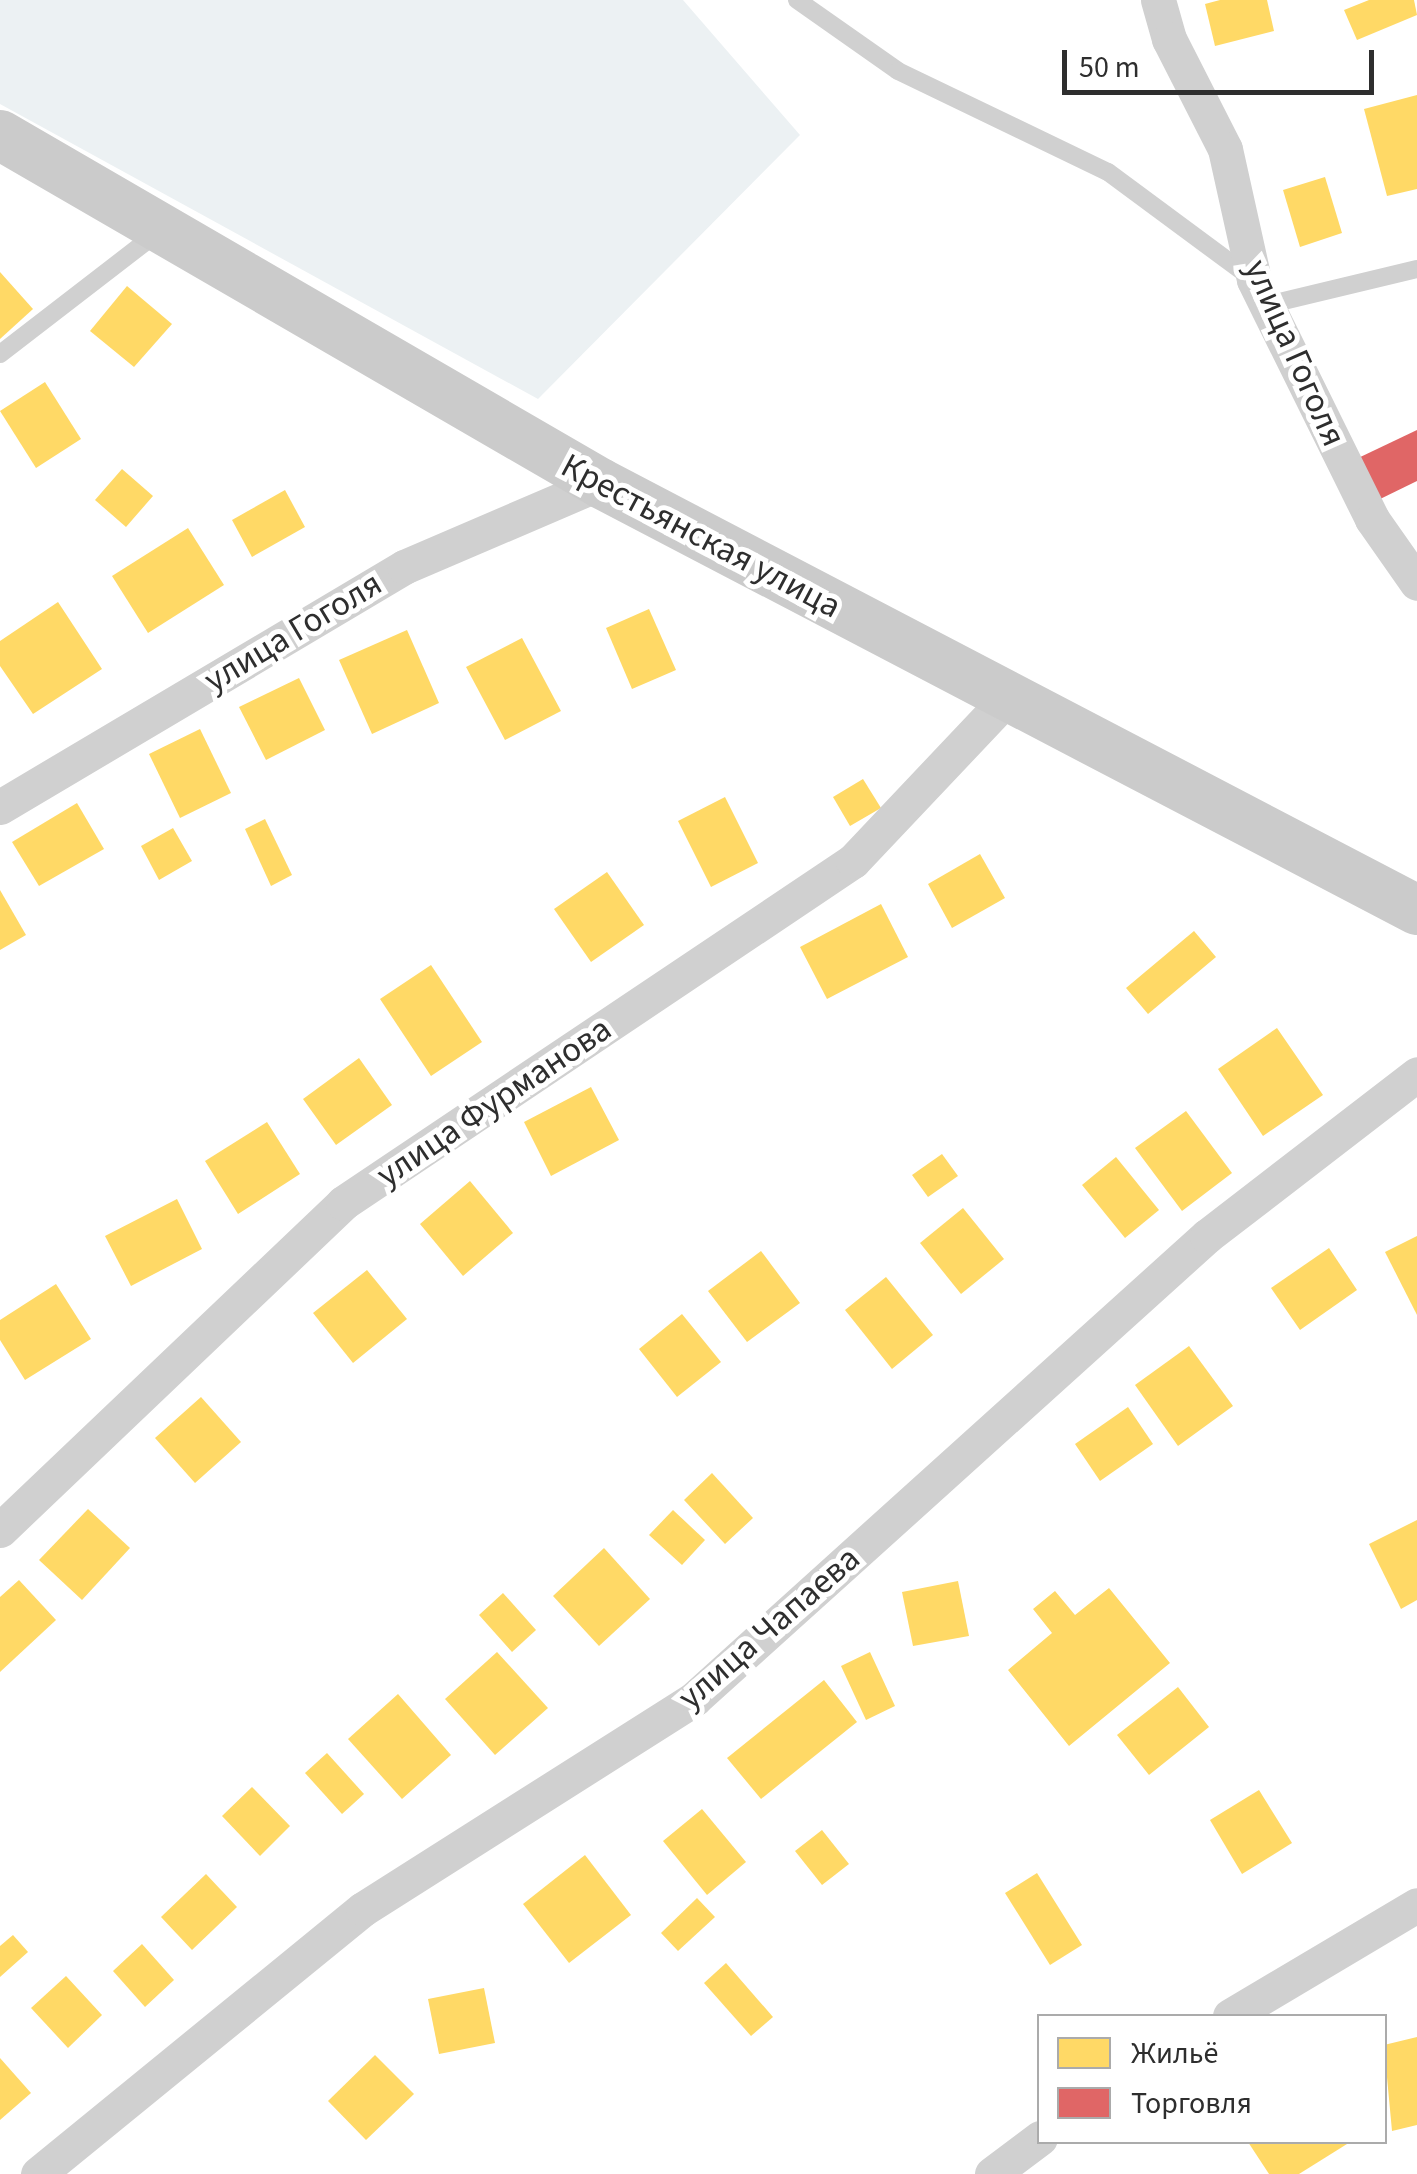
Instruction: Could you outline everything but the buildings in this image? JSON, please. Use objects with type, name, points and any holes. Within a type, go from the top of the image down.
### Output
[{"type":"main road","name":"Крестьянская улица","points":[[0,135],[600,483],[1006,699],[1417,910]]},
{"type":"street","name":"улица Гоголя","points":[[1158,0],[1169,40],[1225,149],[1260,292],[1372,519],[1417,583]]},
{"type":"street","name":"улица Гоголя","points":[[0,807],[404,567],[600,483]]},
{"type":"street","name":"улица Фурманова","points":[[0,1530],[343,1203],[852,861],[1006,699]]},
{"type":"street","name":"улица Чапаева","points":[[38,2174],[363,1909],[695,1698],[1207,1236],[1417,1074]]},
{"type":"street","points":[[1233,2014],[1417,1904]]},
{"type":"street","points":[[992,2174],[1037,2140]]},
{"type":"lane","points":[[797,0],[898,71],[1108,172],[1260,292],[1417,268]]},
{"type":"lane","points":[[0,354],[164,227]]},
{"type":"shaded area","points":[[0,0],[683,0],[800,135],[538,399],[0,104]]}]
